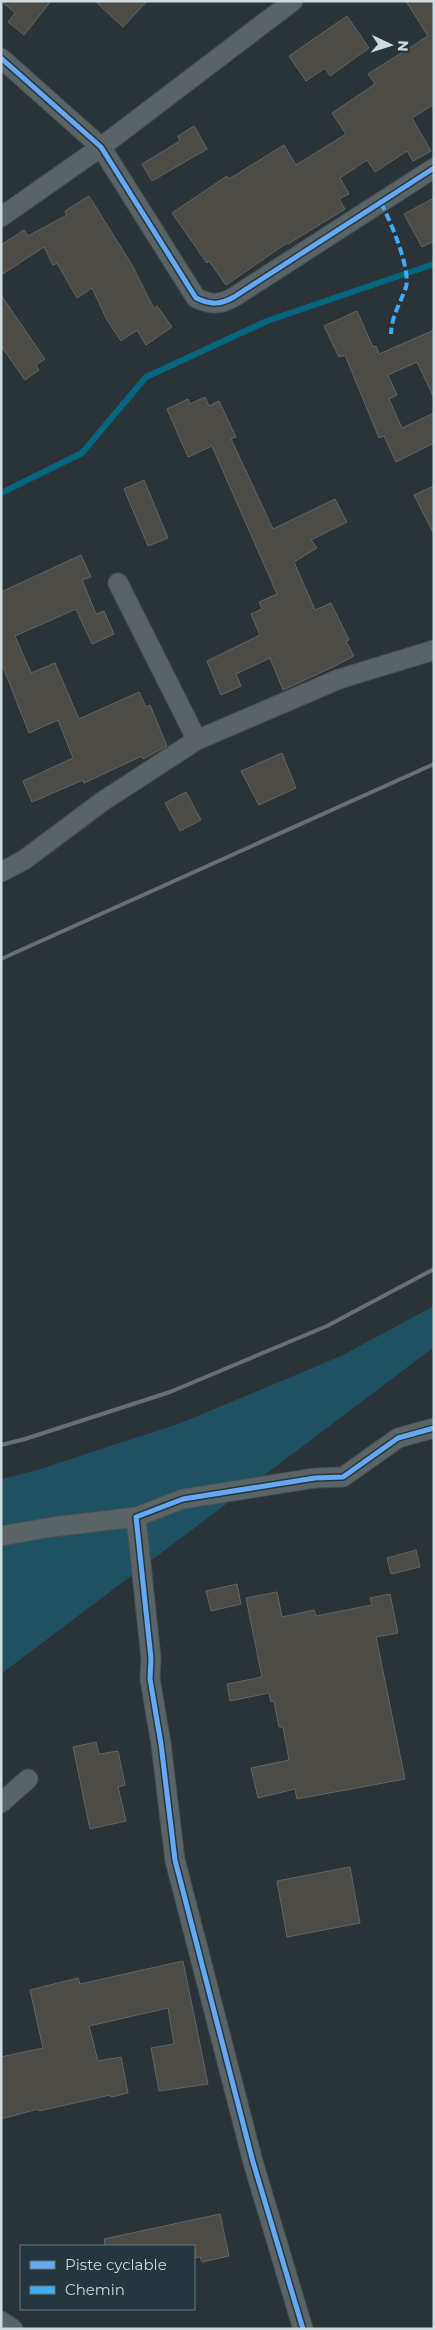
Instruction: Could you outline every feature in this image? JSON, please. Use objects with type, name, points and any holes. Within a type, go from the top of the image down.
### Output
[{"type":"street","points":[[1,218],[101,147],[293,1]]},
{"type":"street","points":[[1,58],[101,147],[196,298],[216,304],[234,298],[434,168]]},
{"type":"street","points":[[118,583],[197,740]]},
{"type":"street","points":[[1,872],[24,860],[102,801],[197,740],[340,679],[434,650]]},
{"type":"street","points":[[1,1536],[52,1526],[136,1517],[183,1500],[315,1478],[343,1476],[398,1438],[434,1428]]},
{"type":"street","points":[[136,1517],[151,1658],[150,1679],[161,1744],[175,1860],[252,2162],[304,2329]]},
{"type":"street","points":[[1,1803],[28,1780]]},
{"type":"street","points":[[1,2322],[14,2329]]},
{"type":"shaded area","points":[[434,1306],[434,1347],[1,1674],[1,1479],[34,1471],[181,1423],[341,1356]]},
{"type":"building","points":[[1,1],[51,1],[24,35],[8,22],[15,13]]},
{"type":"building","points":[[95,1],[147,1],[123,27]]},
{"type":"building","points":[[406,1],[434,1],[434,104],[412,118],[431,151],[413,161],[407,151],[375,172],[367,160],[340,178],[349,194],[339,199],[345,209],[287,243],[226,285],[209,261],[207,263],[172,213],[227,176],[229,179],[284,145],[296,165],[346,134],[332,113],[375,84],[368,74],[428,36]]},
{"type":"building","points":[[347,16],[369,48],[330,76],[325,68],[306,81],[289,56]]},
{"type":"building","points":[[194,126],[207,149],[152,181],[142,164],[180,141],[178,136]]},
{"type":"building","points":[[89,196],[132,265],[154,309],[157,306],[172,327],[146,345],[137,330],[121,341],[107,320],[92,288],[77,298],[57,263],[53,265],[44,247],[1,275],[1,245],[24,230],[28,236],[67,215],[65,211]]},
{"type":"building","points":[[434,198],[434,241],[422,247],[404,214]]},
{"type":"building","points":[[1,295],[45,359],[36,365],[39,370],[25,380],[1,346]]},
{"type":"building","points":[[357,311],[373,347],[376,346],[379,354],[434,330],[434,398],[417,362],[388,375],[397,395],[389,399],[402,428],[434,413],[434,443],[396,462],[384,436],[379,438],[345,355],[339,357],[324,326]]},
{"type":"building","points":[[205,397],[209,406],[219,401],[236,437],[231,439],[273,529],[335,499],[347,522],[311,540],[317,548],[294,562],[315,610],[331,603],[349,640],[346,641],[354,656],[283,690],[270,658],[236,674],[241,686],[221,695],[207,661],[260,635],[251,614],[262,609],[259,602],[277,594],[212,446],[188,457],[167,409],[188,399],[190,404]]},
{"type":"building","points":[[144,480],[168,538],[148,546],[124,489]]},
{"type":"building","points":[[434,486],[434,534],[414,495]]},
{"type":"building","points":[[81,555],[91,577],[82,580],[96,614],[104,611],[114,634],[92,644],[76,609],[15,636],[31,673],[55,663],[79,719],[139,692],[146,707],[150,705],[167,746],[143,759],[142,756],[84,783],[83,780],[32,802],[23,781],[73,758],[58,720],[29,733],[1,662],[1,592]]},
{"type":"building","points":[[282,753],[296,788],[259,805],[241,771]]},
{"type":"building","points":[[186,792],[201,820],[180,831],[165,803]]},
{"type":"building","points":[[416,1550],[420,1567],[391,1574],[387,1558]]},
{"type":"building","points":[[237,1584],[241,1604],[211,1611],[206,1591]]},
{"type":"building","points":[[277,1592],[282,1617],[314,1610],[316,1616],[372,1605],[370,1598],[390,1594],[398,1633],[376,1637],[405,1779],[297,1799],[295,1789],[258,1798],[251,1768],[289,1760],[283,1727],[279,1727],[274,1701],[271,1702],[269,1693],[230,1701],[227,1684],[262,1677],[246,1598]]},
{"type":"building","points":[[96,1742],[99,1754],[118,1751],[125,1785],[118,1787],[126,1821],[90,1829],[73,1747]]},
{"type":"building","points":[[350,1867],[360,1923],[287,1937],[277,1881]]},
{"type":"building","points":[[183,1961],[208,2084],[159,2091],[151,2048],[174,2044],[168,2008],[89,2026],[98,2061],[121,2057],[128,2093],[111,2097],[110,2095],[39,2111],[38,2109],[1,2119],[1,2057],[43,2048],[30,1990],[78,1978],[80,1984]]},
{"type":"building","points":[[220,2214],[229,2256],[202,2262],[200,2257],[195,2258],[195,2245],[105,2245],[104,2239]]},
{"type":"waterway","points":[[1,493],[82,453],[146,377],[267,321],[434,264]]},
{"type":"railway","points":[[1,959],[434,764]]},
{"type":"railway","points":[[1,1445],[170,1392],[327,1326],[434,1269]]},
{"type":"marked path","points":[[381,203],[399,245],[407,279],[406,287],[393,321],[391,334]]},
{"type":"cycle path","points":[[1,58],[101,147],[196,298],[206,302],[220,303],[234,297],[434,168]]},
{"type":"cycle path","points":[[303,2329],[253,2162],[175,1860],[161,1744],[150,1679],[151,1658],[136,1517],[183,1499],[315,1478],[343,1477],[398,1438],[434,1428]]}]
